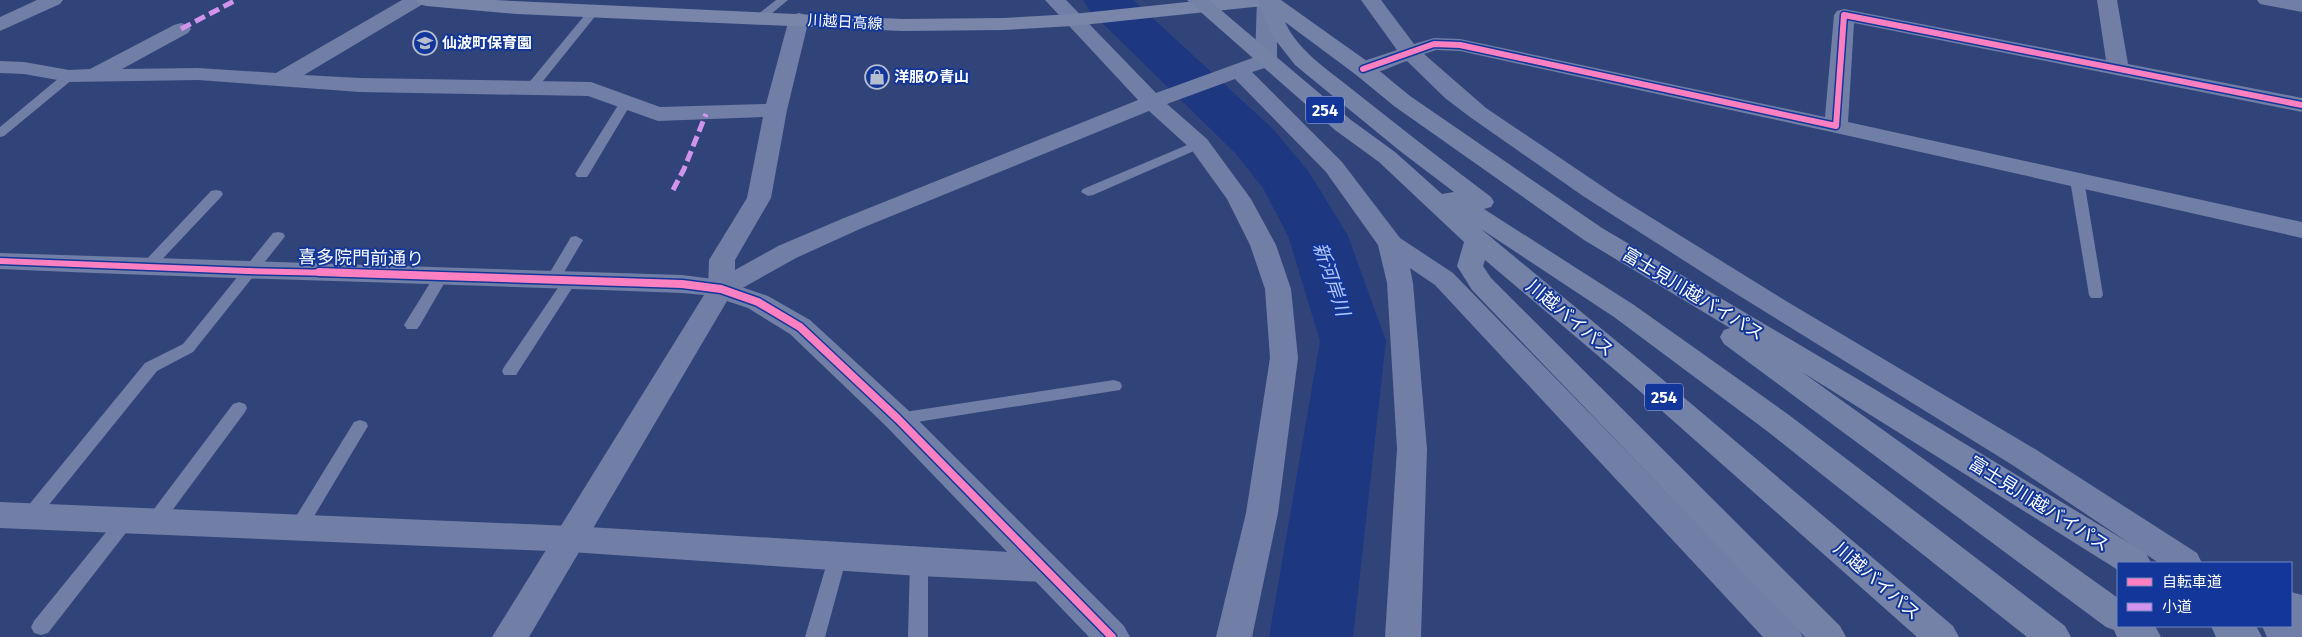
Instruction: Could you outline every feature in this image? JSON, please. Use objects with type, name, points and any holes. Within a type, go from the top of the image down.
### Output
[{"type":"highway","name":"富士見川越バイパス","points":[[1268,0],[1485,161],[1593,234],[1862,394],[2132,562]]},
{"type":"highway","points":[[1268,0],[1278,32],[1303,60],[1408,146],[1624,311]]},
{"type":"highway","name":"川越バイパス","points":[[1201,3],[1343,125],[1387,157],[1477,240],[1645,380],[1941,637]]},
{"type":"highway","name":"254","points":[[1387,157],[1624,311],[1778,423],[2053,637]]},
{"type":"highway","points":[[1593,234],[2117,616]]},
{"type":"highway","points":[[1477,240],[1470,266],[1473,273],[1510,315],[1828,637]]},
{"type":"highway","points":[[2130,627],[2142,637]]},
{"type":"highway","points":[[2229,627],[2244,637]]},
{"type":"main road","name":"川越日高線","points":[[426,0],[462,5],[593,12],[761,17],[902,24],[1003,24],[1082,20],[1156,11],[1201,3],[1263,0]]},
{"type":"street","points":[[0,25],[53,0]]},
{"type":"street","points":[[279,80],[416,0]]},
{"type":"street","points":[[1055,0],[1082,20],[1162,98],[1200,144],[1239,199],[1263,245],[1278,289],[1284,358],[1262,514],[1234,637]]},
{"type":"street","points":[[721,289],[787,252],[844,227],[1162,98],[1231,71],[1266,60],[1268,0]]},
{"type":"street","points":[[1371,0],[1390,29],[1410,52],[1457,97],[1509,136],[1618,209],[1798,322],[2002,443],[2183,562]]},
{"type":"street","points":[[2107,0],[2118,70]]},
{"type":"street","points":[[2267,0],[2302,6]]},
{"type":"street","points":[[1836,126],[1844,14],[2118,70],[2302,105]]},
{"type":"street","points":[[510,637],[721,289],[722,260],[758,198],[776,110],[799,19]]},
{"type":"street","points":[[94,75],[181,29]]},
{"type":"street","points":[[1362,70],[1434,44],[1460,45],[1836,126],[2302,230]]},
{"type":"street","points":[[0,67],[24,68],[68,76],[198,74],[360,85],[591,89],[658,114],[776,110]]},
{"type":"street","points":[[1231,71],[1334,167],[1391,244],[1444,279],[1785,637]]},
{"type":"street","points":[[1391,244],[1400,283],[1412,449],[1403,637]]},
{"type":"street","name":"喜多院門前通り","points":[[4,265],[562,279],[682,284],[721,289],[758,302],[800,327],[898,419],[1112,637]]},
{"type":"street","points":[[15,516],[571,539],[919,562],[1043,568]]},
{"type":"street","points":[[2281,627],[2296,637]]},
{"type":"lane","points":[[761,17],[783,0]]},
{"type":"lane","points":[[531,88],[593,12]]},
{"type":"lane","points":[[0,134],[68,76]]},
{"type":"lane","points":[[582,174],[626,102]]},
{"type":"lane","points":[[1088,192],[1200,144]]},
{"type":"lane","points":[[2078,180],[2096,295]]},
{"type":"lane","points":[[147,268],[216,194]]},
{"type":"lane","points":[[15,516],[151,367],[188,348],[278,236]]},
{"type":"lane","points":[[510,371],[562,279],[576,240]]},
{"type":"lane","points":[[412,325],[442,275]]},
{"type":"lane","points":[[898,419],[1114,386]]},
{"type":"lane","points":[[41,627],[140,521],[239,408]]},
{"type":"lane","points":[[298,528],[360,426]]},
{"type":"lane","points":[[815,637],[838,556]]},
{"type":"lane","points":[[918,637],[919,562]]},
{"type":"waterway","name":"新河岸川","points":[[1106,0],[1254,141],[1289,184],[1318,236],[1353,341],[1311,637]]},
{"type":"marked path","points":[[181,29],[236,0]]},
{"type":"marked path","points":[[673,190],[684,169],[706,114]]},
{"type":"cycle path","points":[[1363,69],[1434,44],[1460,45],[1836,126],[1844,15],[2302,105]]},
{"type":"cycle path","points":[[0,261],[248,271],[442,275],[682,284],[721,289],[758,302],[800,327],[898,419],[1112,637]]},
{"type":"place","name":"仙波町保育園","points":[[425,43]]},
{"type":"place","name":"洋服の青山","points":[[877,77]]}]
